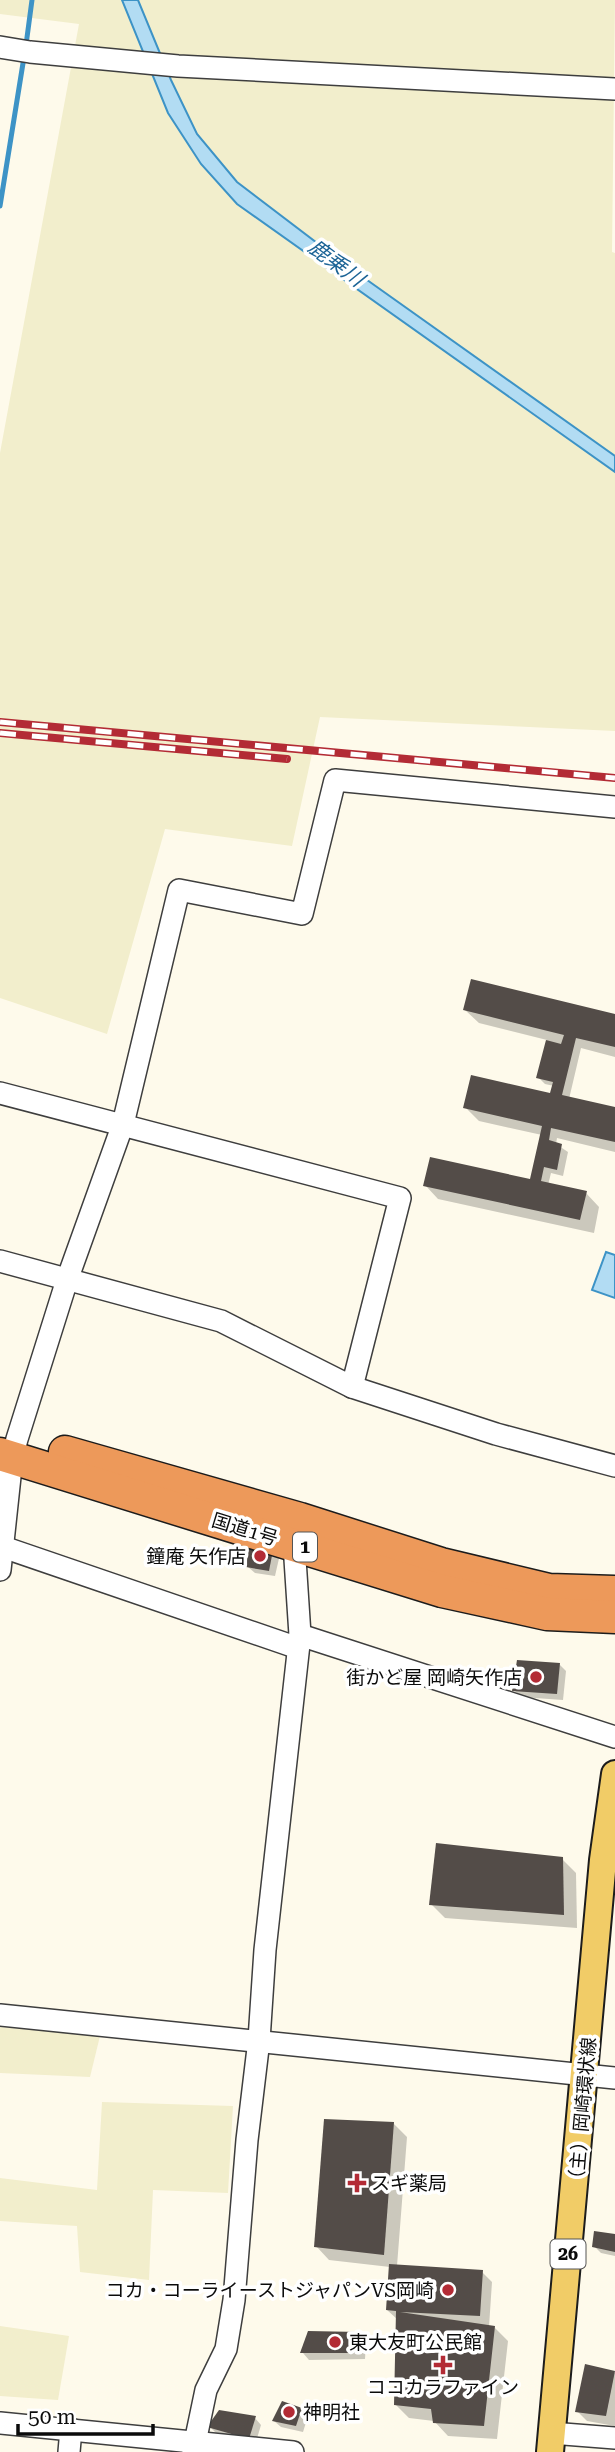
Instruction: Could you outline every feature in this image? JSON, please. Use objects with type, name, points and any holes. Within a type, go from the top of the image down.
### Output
[{"type":"highway","name":"国道1号","points":[[7,1446],[297,1531],[549,1590],[615,1592]]},
{"type":"highway","name":"国道1号","points":[[297,1531],[442,1591],[547,1614],[615,1617]]},
{"type":"main road","name":"（主）岡崎環状線","points":[[550,2442],[586,2074],[603,1860],[615,1774]]},
{"type":"street","points":[[0,47],[178,66],[615,89]]},
{"type":"street","points":[[0,1570],[7,1446],[123,1124],[179,890],[302,914],[335,780],[615,807]]},
{"type":"street","points":[[0,1093],[400,1198],[352,1387]]},
{"type":"street","points":[[0,1261],[220,1321],[352,1387],[496,1434],[615,1466]]},
{"type":"street","points":[[194,2447],[206,2390],[226,2349],[234,2300],[265,1951],[299,1642],[297,1531]]},
{"type":"street","points":[[1,1546],[299,1642],[615,1737]]},
{"type":"street","points":[[0,2015],[615,2078]]},
{"type":"street","points":[[0,2423],[71,2429],[194,2447],[293,2452]]},
{"type":"street","points":[[69,2452],[71,2429]]},
{"type":"street","points":[[550,2442],[615,2438]]},
{"type":"shaded area","points":[[0,0],[615,0],[612,252],[615,253],[615,731],[320,717],[292,846],[165,829],[107,1034],[0,998],[0,453],[79,24],[0,14]]},
{"type":"shaded area","points":[[0,2027],[100,2036],[90,2077],[0,2073]]},
{"type":"shaded area","points":[[102,2102],[233,2106],[228,2193],[153,2190],[149,2280],[80,2272],[77,2226],[0,2221],[0,2178],[97,2190]]},
{"type":"shaded area","points":[[0,2326],[69,2336],[58,2400],[0,2396]]},
{"type":"water","name":"鹿乗川","points":[[122,0],[138,0],[197,134],[237,182],[346,265],[615,456],[615,472],[237,204],[201,164],[168,113]]},
{"type":"water","points":[[606,1252],[615,1255],[615,1298],[592,1290]]},
{"type":"building","points":[[471,979],[615,1014],[615,1047],[576,1038],[562,1095],[615,1107],[615,1142],[551,1128],[549,1140],[562,1144],[557,1170],[544,1167],[541,1181],[587,1191],[580,1220],[423,1186],[430,1157],[530,1179],[542,1126],[463,1108],[471,1075],[550,1093],[553,1082],[536,1078],[546,1040],[561,1044],[564,1035],[463,1010]]},
{"type":"building","name":"鐘庵 矢作店","points":[[250,1539],[274,1545],[269,1571],[246,1567]]},
{"type":"building","name":"街かど屋 岡崎矢作店","points":[[517,1660],[560,1663],[557,1694],[512,1691]]},
{"type":"building","points":[[436,1843],[563,1857],[564,1915],[429,1905]]},
{"type":"building","points":[[324,2119],[394,2122],[384,2255],[314,2247]]},
{"type":"building","points":[[594,2231],[615,2234],[615,2252],[592,2247]]},
{"type":"building","name":"ココカラファイン","points":[[389,2264],[483,2270],[480,2316],[400,2312],[495,2326],[484,2426],[433,2423],[431,2409],[394,2405],[396,2311],[386,2310]]},
{"type":"building","points":[[308,2331],[360,2332],[359,2353],[300,2353]]},
{"type":"building","points":[[585,2364],[615,2371],[606,2416],[575,2412]]},
{"type":"building","points":[[282,2401],[302,2408],[296,2426],[272,2421]]},
{"type":"building","points":[[219,2410],[256,2416],[249,2439],[207,2427]]},
{"type":"waterway","points":[[26,45],[32,0]]},
{"type":"waterway","points":[[0,206],[24,57]]},
{"type":"railway","points":[[0,722],[615,778]]},
{"type":"railway","points":[[0,733],[287,759]]},
{"type":"place","name":"鐘庵 矢作店","points":[[260,1556]]},
{"type":"place","name":"街かど屋 岡崎矢作店","points":[[536,1677]]},
{"type":"place","name":"スギ薬局","points":[[357,2183]]},
{"type":"place","name":"コカ・コーライーストジャパンVS岡崎","points":[[448,2290]]},
{"type":"place","name":"東大友町公民館","points":[[335,2342]]},
{"type":"place","name":"ココカラファイン","points":[[443,2365]]},
{"type":"place","name":"神明社","points":[[289,2412]]}]
